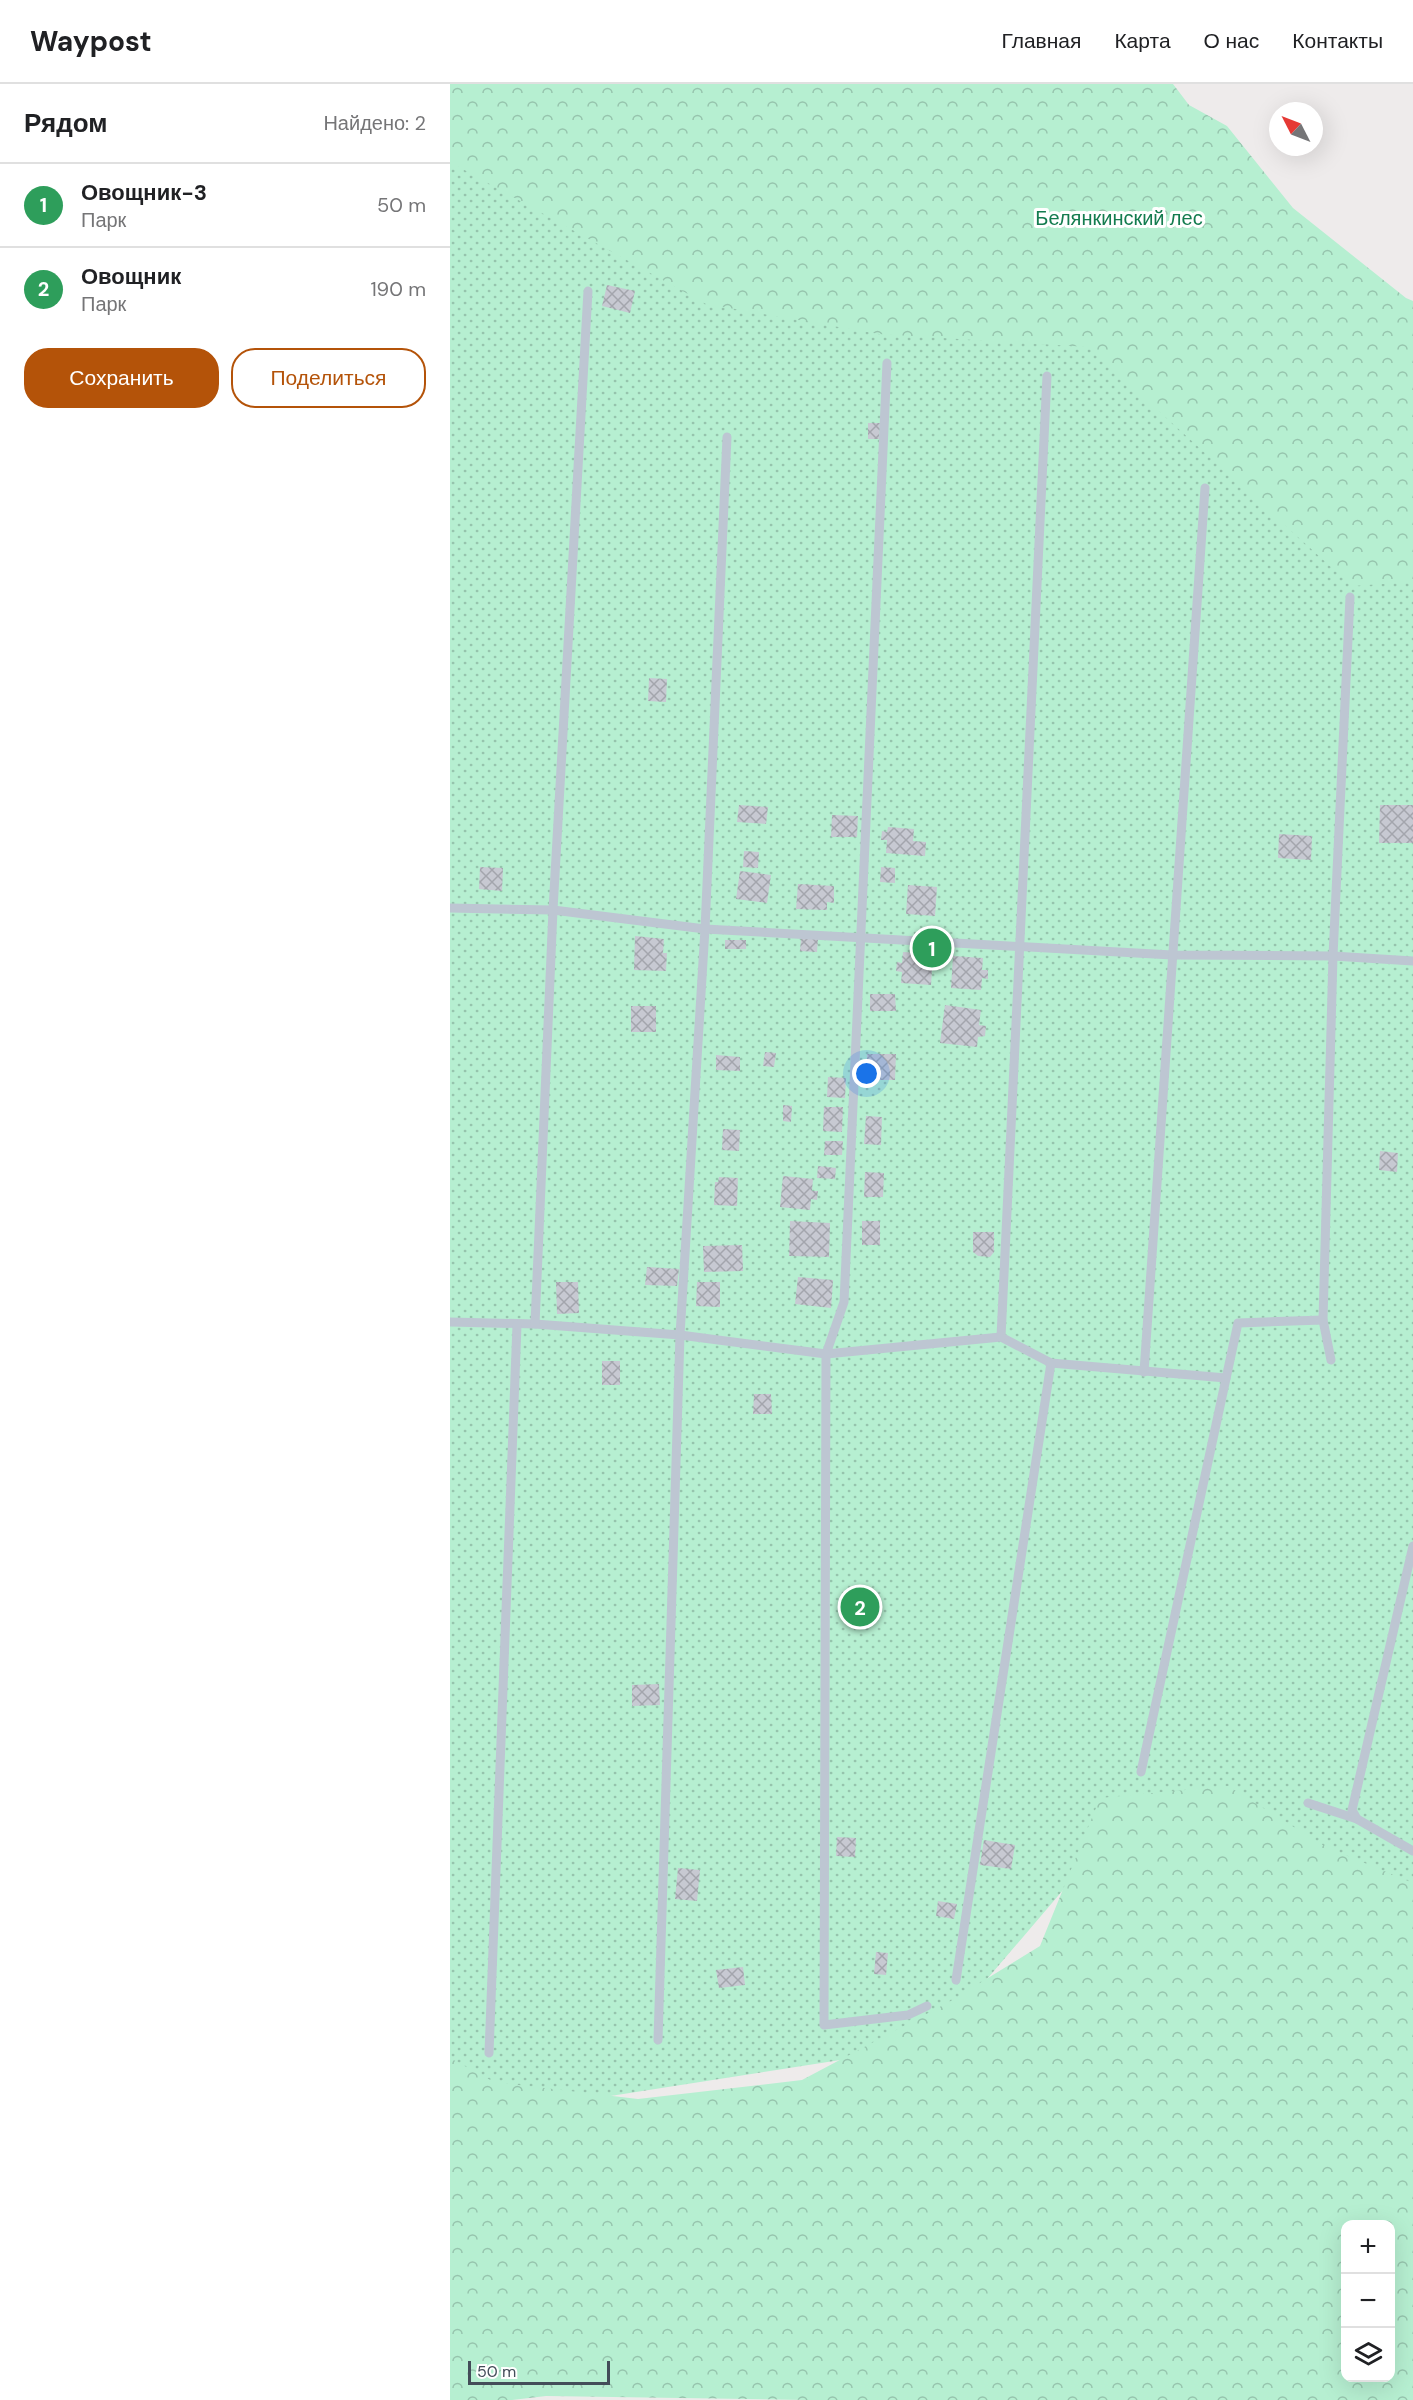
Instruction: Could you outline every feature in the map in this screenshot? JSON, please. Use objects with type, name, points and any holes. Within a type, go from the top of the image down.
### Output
[{"type":"lane","points":[[535,1324],[554,910],[588,291]]},
{"type":"lane","points":[[887,363],[844,1302],[826,1354],[824,2025],[908,2015],[927,2006]]},
{"type":"lane","points":[[1001,1337],[1047,375]]},
{"type":"lane","points":[[658,2040],[680,1335],[705,929],[727,437]]},
{"type":"lane","points":[[1143,1372],[1205,488]]},
{"type":"lane","points":[[1331,1360],[1323,1320],[1333,956],[1350,597]]},
{"type":"lane","points":[[450,908],[554,910],[705,929],[1172,955],[1333,956],[1413,961]]},
{"type":"lane","points":[[1141,1772],[1238,1323],[1323,1320]]},
{"type":"lane","points":[[450,1322],[535,1324],[680,1335],[826,1354],[1001,1337],[1051,1363],[1227,1378]]},
{"type":"lane","points":[[489,2053],[517,1325]]},
{"type":"lane","points":[[956,1980],[1051,1363]]},
{"type":"lane","points":[[1357,1819],[1352,1810],[1413,1546]]},
{"type":"lane","points":[[1308,1803],[1357,1819],[1413,1851]]},
{"type":"green space","points":[[450,84],[466,84],[1138,330],[1413,566],[1413,1914],[1127,1815],[930,2046],[450,2121]]},
{"type":"green space","name":"Белянкинский лес","points":[[450,84],[1173,84],[1189,105],[1227,126],[1293,208],[1406,298],[1413,301],[1413,582],[1352,586],[1088,347],[879,334],[706,304],[450,162]]},
{"type":"green space","points":[[1228,1786],[1326,1847],[1413,1883],[1413,2400],[807,2400],[546,2396],[512,2400],[450,2400],[450,2058],[494,2082],[638,2099],[802,2080],[949,2002],[1040,1946],[1100,1798]]},
{"type":"building","points":[[607,285],[635,291],[630,313],[602,306]]},
{"type":"building","points":[[868,423],[880,423],[879,439],[868,439]]},
{"type":"building","points":[[649,678],[667,679],[666,702],[648,701]]},
{"type":"building","points":[[739,805],[768,807],[766,824],[737,822]]},
{"type":"building","points":[[1380,805],[1413,805],[1413,843],[1379,843]]},
{"type":"building","points":[[832,815],[858,816],[857,837],[831,837]]},
{"type":"building","points":[[888,827],[914,829],[913,841],[926,842],[925,856],[886,853],[887,840],[881,840],[882,831],[887,832]]},
{"type":"building","points":[[1279,834],[1312,836],[1311,860],[1278,858]]},
{"type":"building","points":[[744,851],[759,852],[758,868],[743,867]]},
{"type":"building","points":[[480,867],[503,868],[502,891],[479,889]]},
{"type":"building","points":[[881,867],[895,868],[895,883],[880,882]]},
{"type":"building","points":[[740,871],[771,875],[767,903],[736,899]]},
{"type":"building","points":[[798,884],[834,886],[834,903],[827,902],[827,910],[796,909]]},
{"type":"building","points":[[908,885],[937,887],[935,916],[906,914]]},
{"type":"building","points":[[635,936],[664,939],[663,953],[667,953],[666,971],[634,970]]},
{"type":"building","points":[[801,938],[818,939],[817,952],[800,951]]},
{"type":"building","points":[[725,940],[746,940],[746,949],[725,949]]},
{"type":"building","points":[[903,952],[933,954],[931,985],[901,983],[902,972],[896,971],[897,962],[902,963]]},
{"type":"building","points":[[953,956],[983,958],[982,970],[988,970],[988,979],[982,978],[981,990],[951,988]]},
{"type":"building","points":[[870,994],[895,994],[896,1011],[870,1011]]},
{"type":"building","points":[[945,1005],[981,1010],[979,1025],[986,1026],[985,1036],[978,1037],[977,1047],[940,1043]]},
{"type":"building","points":[[631,1006],[656,1006],[656,1032],[631,1032]]},
{"type":"building","points":[[765,1052],[776,1053],[774,1067],[763,1066]]},
{"type":"building","points":[[867,1054],[896,1054],[895,1080],[866,1080]]},
{"type":"building","points":[[716,1055],[740,1057],[740,1071],[716,1070]]},
{"type":"building","points":[[828,1077],[846,1078],[845,1098],[827,1097]]},
{"type":"building","points":[[783,1105],[792,1106],[791,1122],[783,1121]]},
{"type":"building","points":[[824,1107],[843,1107],[842,1132],[823,1131]]},
{"type":"building","points":[[866,1116],[882,1117],[881,1145],[864,1144]]},
{"type":"building","points":[[723,1129],[740,1130],[739,1151],[722,1150]]},
{"type":"building","points":[[825,1141],[843,1141],[842,1155],[824,1155]]},
{"type":"building","points":[[1380,1151],[1398,1153],[1397,1172],[1379,1170]]},
{"type":"building","points":[[818,1166],[836,1168],[835,1179],[817,1178]]},
{"type":"building","points":[[865,1172],[884,1173],[883,1197],[864,1197]]},
{"type":"building","points":[[783,1176],[813,1179],[812,1191],[818,1191],[817,1200],[811,1199],[810,1210],[780,1207]]},
{"type":"building","points":[[719,1177],[738,1178],[737,1206],[714,1205],[715,1182],[718,1182]]},
{"type":"building","points":[[790,1221],[830,1223],[829,1257],[789,1256]]},
{"type":"building","points":[[862,1221],[880,1221],[880,1245],[862,1245]]},
{"type":"building","points":[[973,1232],[994,1232],[994,1252],[990,1257],[978,1256],[973,1252]]},
{"type":"building","points":[[742,1245],[743,1271],[704,1272],[703,1246]]},
{"type":"building","points":[[647,1267],[679,1269],[677,1286],[645,1285]]},
{"type":"building","points":[[798,1277],[833,1280],[831,1308],[795,1304]]},
{"type":"building","points":[[556,1282],[578,1282],[579,1313],[557,1314]]},
{"type":"building","points":[[697,1282],[720,1282],[720,1307],[696,1306]]},
{"type":"building","points":[[602,1361],[620,1361],[620,1385],[602,1385]]},
{"type":"building","points":[[754,1394],[771,1394],[772,1414],[753,1414]]},
{"type":"building","points":[[659,1684],[660,1705],[632,1706],[632,1685]]},
{"type":"building","points":[[837,1837],[856,1838],[855,1857],[836,1856]]},
{"type":"building","points":[[984,1840],[1015,1845],[1011,1869],[980,1865]]},
{"type":"building","points":[[678,1868],[700,1870],[697,1901],[675,1899]]},
{"type":"building","points":[[938,1901],[957,1904],[954,1919],[936,1916]]},
{"type":"building","points":[[876,1952],[888,1953],[886,1975],[874,1974]]},
{"type":"building","points":[[743,1967],[745,1985],[719,1988],[716,1970]]},
{"type":"place","name":"Овощник-3","points":[[932,948]]},
{"type":"place","name":"Овощник","points":[[860,1607]]}]
